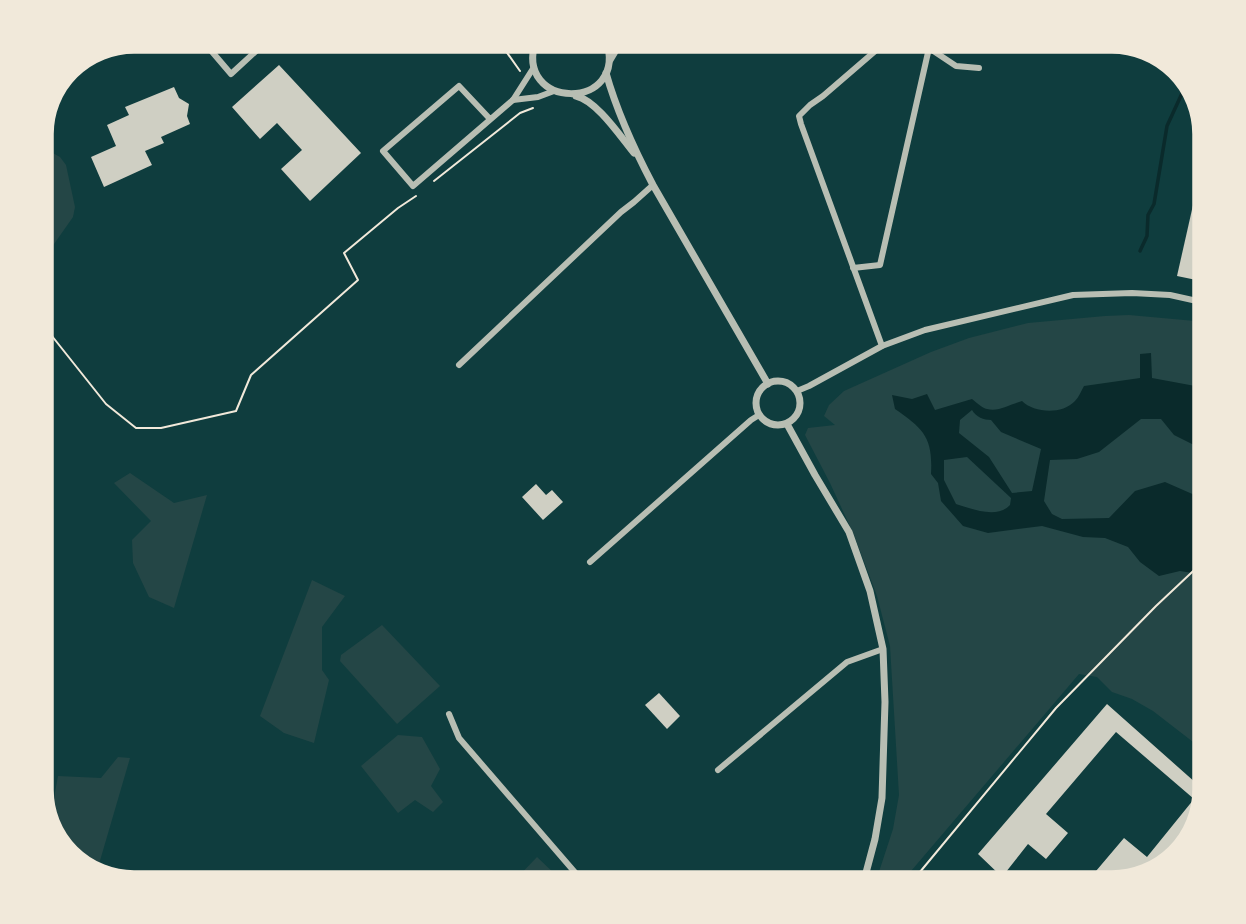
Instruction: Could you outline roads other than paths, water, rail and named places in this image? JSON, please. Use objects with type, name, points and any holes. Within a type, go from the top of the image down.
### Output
[{"type":"street","points":[[213,53],[232,74],[254,53]]},
{"type":"street","points":[[532,53],[534,67],[545,85],[554,91],[581,97],[596,108],[639,158]]},
{"type":"street","points":[[609,53],[610,61]]},
{"type":"street","points":[[571,95],[591,89],[600,82],[615,53]]},
{"type":"street","points":[[873,53],[799,116],[882,346]]},
{"type":"street","points":[[853,268],[880,265],[928,53]]},
{"type":"street","points":[[936,53],[956,66],[979,68]]},
{"type":"street","points":[[489,119],[459,86],[383,151],[413,186],[513,100],[534,67]]},
{"type":"street","points":[[606,73],[612,97],[653,185],[768,384]]},
{"type":"street","points":[[513,100],[538,97],[554,91]]},
{"type":"street","points":[[460,365],[653,185]]},
{"type":"street","points":[[797,391],[882,346],[925,330],[1073,295],[1132,293],[1170,295],[1194,300]]},
{"type":"street","points":[[781,381],[793,386],[797,391],[800,410],[787,424],[775,425],[763,420],[759,415],[758,394],[768,384],[781,381]]},
{"type":"street","points":[[590,562],[759,415]]},
{"type":"street","points":[[787,424],[849,532],[870,591],[883,649],[885,713],[882,798],[866,872]]},
{"type":"street","points":[[718,770],[847,662],[883,649]]},
{"type":"street","points":[[449,714],[459,738],[575,872]]},
{"type":"waterway","points":[[1140,251],[1147,236],[1148,215],[1154,204],[1167,126],[1182,93]]}]
